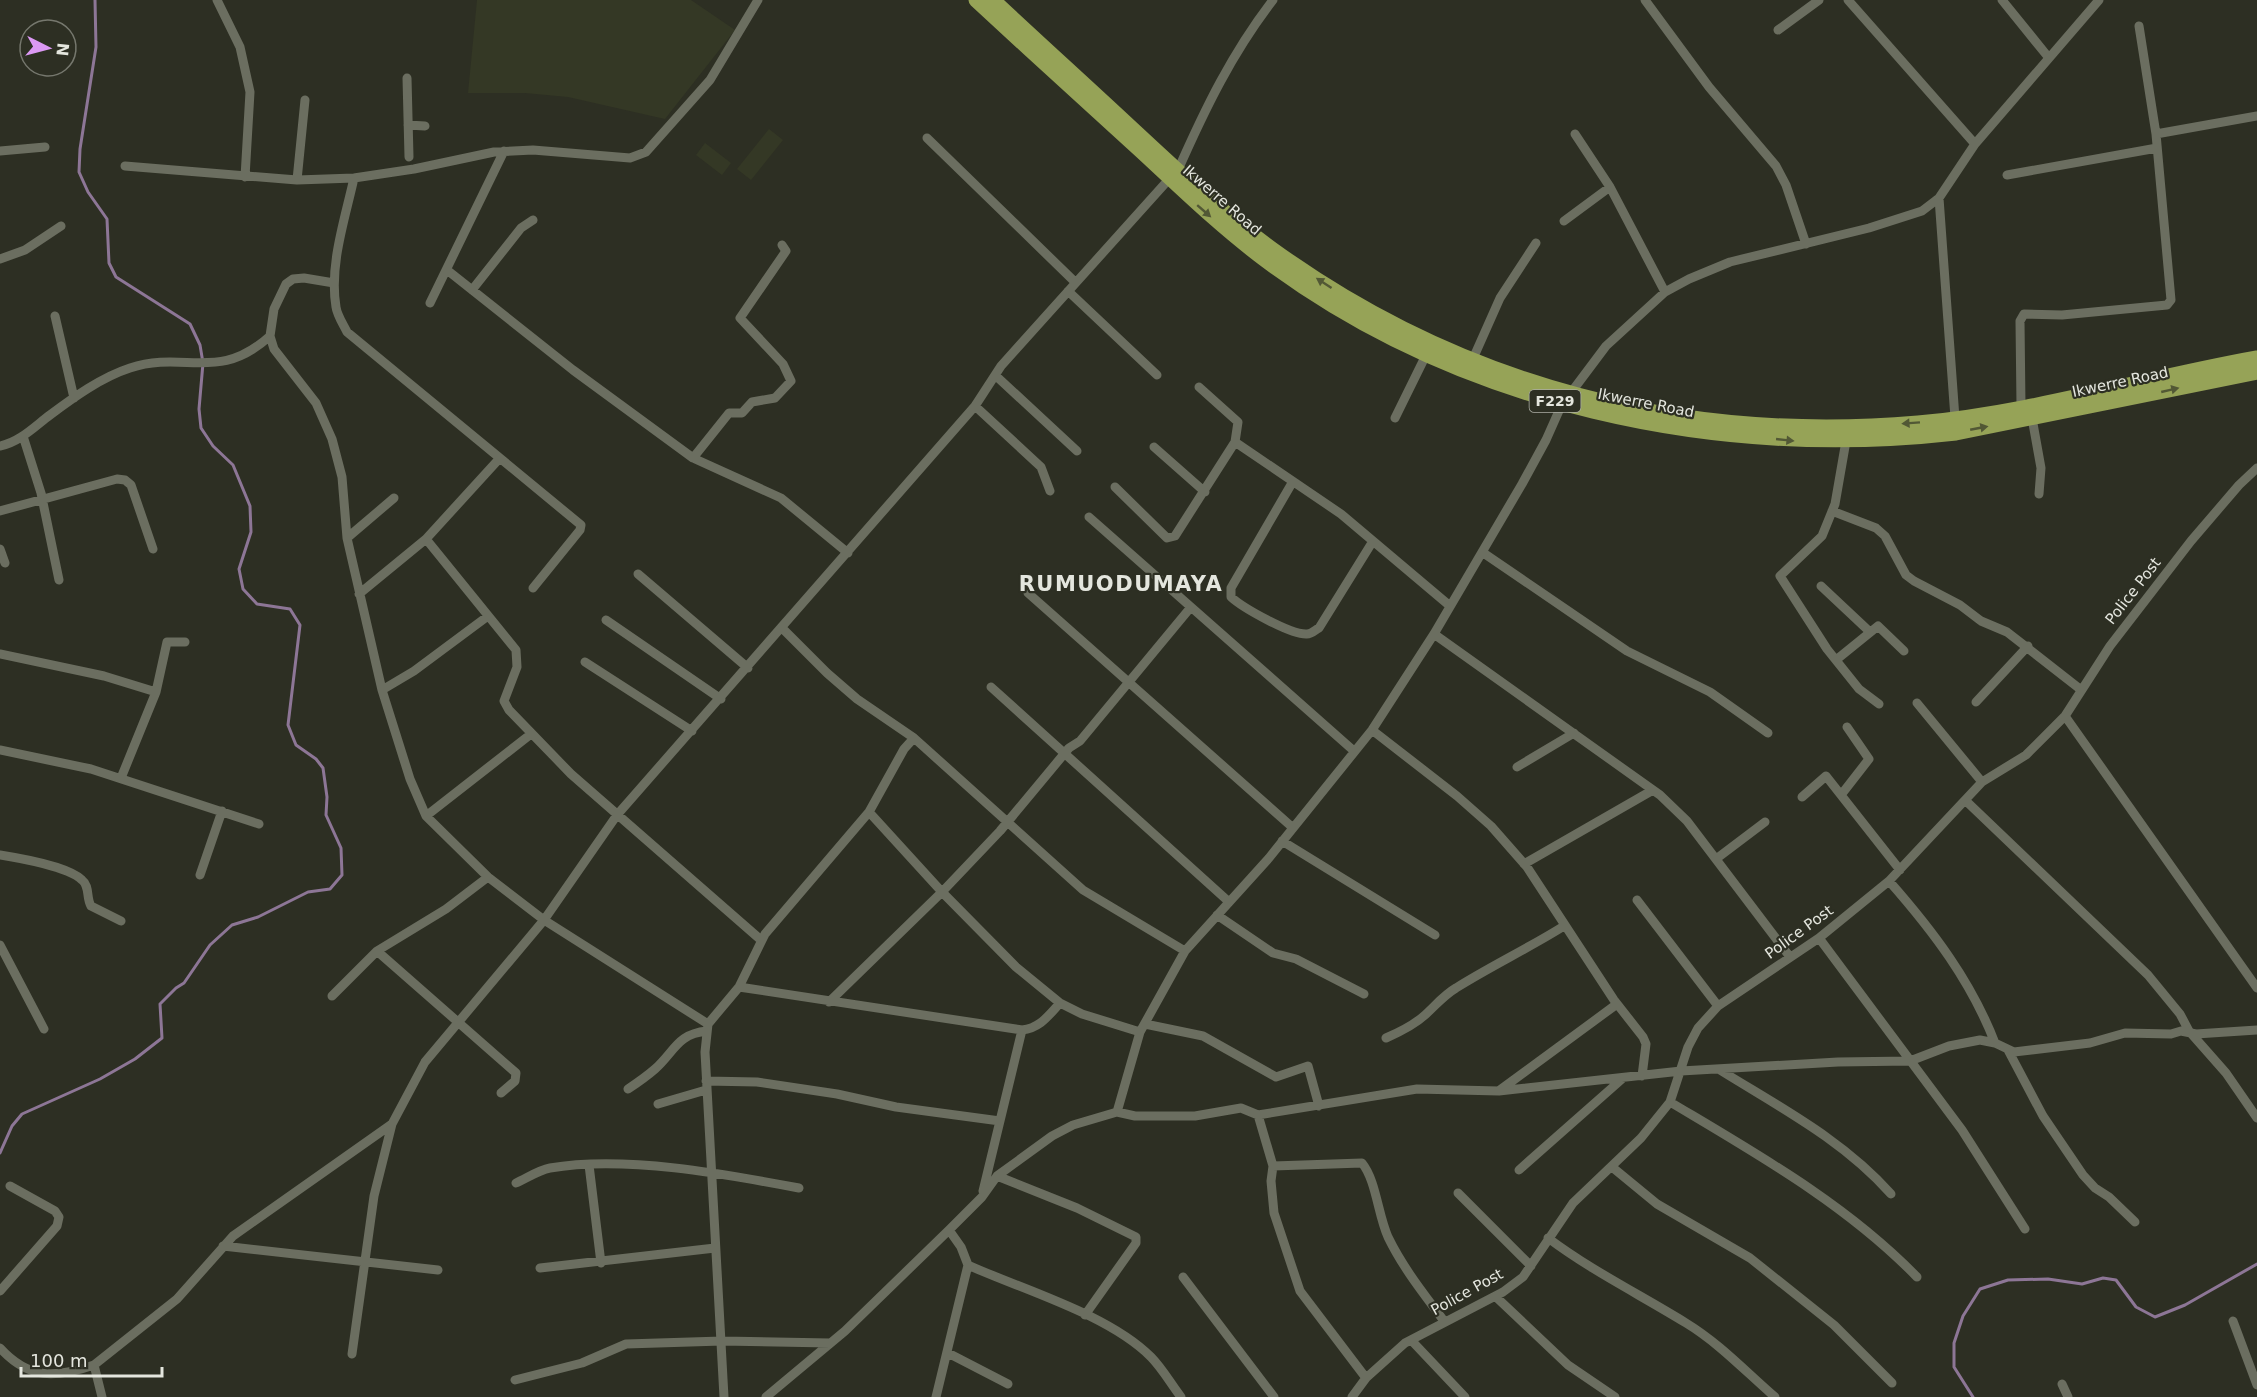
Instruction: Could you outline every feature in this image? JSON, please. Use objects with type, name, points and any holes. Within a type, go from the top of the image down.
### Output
[{"type":"main road","name":"Ikwerre Road","points":[[976,0],[1174,174],[1200,207],[1267,261],[1336,306],[1427,353],[1566,399],[1682,429],[1800,441],[1846,441],[1956,433],[2027,412],[2257,372]]},
{"type":"main road","name":"F229","points":[[999,2],[1174,174],[1311,275],[1390,323],[1472,361],[1566,399],[1742,425],[1832,428],[2027,412],[2257,358]]},
{"type":"street","points":[[217,0],[240,47],[250,92],[245,177]]},
{"type":"street","points":[[125,166],[297,180],[354,178],[504,152],[533,150],[630,158],[646,152],[710,80],[758,0]]},
{"type":"street","points":[[352,1354],[363,1261],[374,1196],[392,1124],[425,1062],[544,920],[617,815],[783,629],[975,406],[994,375],[1174,174],[1215,87],[1247,33],[1273,0]]},
{"type":"street","points":[[1645,0],[1708,87],[1776,166],[1786,185],[1806,244]]},
{"type":"street","points":[[1779,30],[1819,0]]},
{"type":"street","points":[[1848,0],[1975,144]]},
{"type":"street","points":[[2002,0],[2049,58]]},
{"type":"street","points":[[1117,1112],[1143,1028],[1185,951],[1293,827],[1372,730],[1434,634],[1546,440],[1566,399],[1606,346],[1665,292],[1730,262],[1869,228],[1922,211],[1939,198],[1975,144],[2099,0]]},
{"type":"street","points":[[2039,494],[2041,468],[2027,412],[2020,321],[2024,314],[2062,315],[2132,309],[2167,304],[2170,300],[2156,134],[2139,26]]},
{"type":"street","points":[[407,78],[409,157]]},
{"type":"street","points":[[297,180],[304,100]]},
{"type":"street","points":[[2156,134],[2257,116]]},
{"type":"street","points":[[408,125],[425,126]]},
{"type":"street","points":[[1575,134],[1610,187],[1665,292]]},
{"type":"street","points":[[927,138],[1075,282]]},
{"type":"street","points":[[0,151],[45,147]]},
{"type":"street","points":[[2007,175],[2157,148]]},
{"type":"street","points":[[430,303],[504,152]]},
{"type":"street","points":[[354,178],[338,248],[334,283],[336,309],[347,332],[581,525],[580,530],[533,588]]},
{"type":"street","points":[[1564,221],[1610,187]]},
{"type":"street","points":[[1939,198],[1955,418]]},
{"type":"street","points":[[472,290],[521,228],[533,220]]},
{"type":"street","points":[[0,259],[25,250],[61,226]]},
{"type":"street","points":[[1472,361],[1500,298],[1536,243]]},
{"type":"street","points":[[693,458],[729,413],[742,413],[752,402],[775,398],[791,381],[783,364],[740,318],[786,251],[782,245]]},
{"type":"street","points":[[447,270],[573,370],[693,458],[781,498],[848,553]]},
{"type":"street","points":[[334,283],[304,278],[293,279],[286,284],[274,309],[270,336],[274,349],[316,403],[332,439],[342,477],[347,538],[382,690],[410,779],[426,816],[488,877],[544,920],[708,1028]]},
{"type":"street","points":[[1068,291],[1157,375]]},
{"type":"street","points":[[56,316],[74,398]]},
{"type":"street","points":[[0,446],[23,435],[74,398],[131,368],[213,363],[238,359],[255,350],[270,336]]},
{"type":"street","points":[[1395,418],[1427,353]]},
{"type":"street","points":[[994,375],[1077,451]]},
{"type":"street","points":[[1114,487],[1167,538],[1171,538],[1182,528],[1235,441],[1238,423],[1199,387]]},
{"type":"street","points":[[975,406],[1041,467],[1050,491]]},
{"type":"street","points":[[23,435],[42,501],[59,580]]},
{"type":"street","points":[[1235,441],[1292,483],[1341,514],[1450,606]]},
{"type":"street","points":[[1846,441],[1841,482],[1832,512],[1817,542],[1780,576],[1836,660],[1859,689],[1879,704]]},
{"type":"street","points":[[1154,447],[1205,492]]},
{"type":"street","points":[[359,594],[426,538],[499,459]]},
{"type":"street","name":"Police Post","points":[[1352,1397],[1366,1377],[1411,1340],[1495,1296],[1523,1277],[1573,1203],[1641,1138],[1670,1102],[1688,1047],[1698,1028],[1718,1006],[1819,938],[1889,881],[1982,782],[2026,755],[2065,716],[2080,689],[2110,646],[2184,550],[2239,484],[2257,468]]},
{"type":"street","points":[[0,511],[117,479],[125,480],[131,485],[153,549]]},
{"type":"street","points":[[1292,483],[1231,588],[1231,597],[1238,604],[1286,628],[1305,635],[1311,633],[1319,628],[1373,541]]},
{"type":"street","points":[[347,538],[394,498]]},
{"type":"street","points":[[1832,512],[1876,528],[1885,536],[1906,575],[1960,605],[1980,621],[2007,632],[2028,646],[2080,689]]},
{"type":"street","points":[[1089,517],[1354,751]]},
{"type":"street","points":[[426,538],[516,650],[517,667],[504,701],[531,734],[571,774],[761,940]]},
{"type":"street","points":[[0,549],[5,563]]},
{"type":"street","points":[[1482,552],[1627,651],[1710,692],[1768,733]]},
{"type":"street","points":[[638,574],[748,668]]},
{"type":"street","points":[[1821,586],[1870,632]]},
{"type":"street","points":[[1028,593],[1293,827]]},
{"type":"street","points":[[828,1002],[942,892],[1008,822],[1065,756],[1069,748],[1080,741],[1191,607]]},
{"type":"street","points":[[382,690],[414,671],[488,616]]},
{"type":"street","points":[[606,620],[721,699]]},
{"type":"street","points":[[1836,660],[1878,626],[1904,651]]},
{"type":"street","points":[[783,629],[857,699],[914,738],[1083,890],[1185,951]]},
{"type":"street","points":[[1434,634],[1653,790],[1687,821],[1790,957]]},
{"type":"street","points":[[121,778],[156,692],[167,642],[186,642]]},
{"type":"street","points":[[1976,702],[2028,646]]},
{"type":"street","points":[[0,654],[104,676],[156,692]]},
{"type":"street","points":[[585,662],[692,731]]},
{"type":"street","points":[[991,687],[1228,901]]},
{"type":"street","points":[[1917,703],[1982,782]]},
{"type":"street","points":[[2065,716],[2257,988]]},
{"type":"street","points":[[1841,795],[1869,759],[1847,728]]},
{"type":"street","points":[[1372,730],[1457,796],[1491,826],[1524,864],[1646,1044],[1642,1076]]},
{"type":"street","points":[[1517,767],[1574,733]]},
{"type":"street","points":[[426,816],[531,734]]},
{"type":"street","points":[[724,1397],[706,1086],[708,1028],[739,987],[761,940],[869,812],[904,749],[914,738]]},
{"type":"street","points":[[0,750],[121,778],[259,824]]},
{"type":"street","points":[[1802,797],[1826,776],[1900,870]]},
{"type":"street","points":[[1524,864],[1653,790]]},
{"type":"street","points":[[1965,800],[2148,975],[2180,1014],[2189,1031],[2226,1073],[2257,1118]]},
{"type":"street","points":[[200,875],[222,811]]},
{"type":"street","points":[[869,812],[942,892],[1016,967],[1060,1003],[1082,1014],[1143,1028],[1203,1036],[1276,1077],[1308,1066],[1318,1106]]},
{"type":"street","points":[[1716,859],[1765,822]]},
{"type":"street","points":[[1282,840],[1435,935]]},
{"type":"street","points":[[0,855],[29,860],[74,875],[83,880],[87,886],[91,906],[121,921]]},
{"type":"street","points":[[332,996],[377,951],[446,909],[488,877]]},
{"type":"street","points":[[1889,881],[1933,933],[1963,975],[1995,1043]]},
{"type":"street","points":[[1636,900],[1718,1006]]},
{"type":"street","points":[[1217,915],[1273,953],[1296,959],[1365,994]]},
{"type":"street","points":[[1386,1038],[1425,1015],[1438,1000],[1458,987],[1564,926]]},
{"type":"street","points":[[1819,938],[1962,1130],[2025,1229]]},
{"type":"street","points":[[0,945],[44,1029]]},
{"type":"street","points":[[377,951],[456,1023],[516,1073],[515,1081],[501,1093]]},
{"type":"street","points":[[739,987],[1022,1030],[1033,1029],[1043,1022],[1060,1003]]},
{"type":"street","points":[[1499,1091],[1617,1004]]},
{"type":"street","points":[[628,1089],[656,1069],[676,1044],[692,1033],[708,1028]]},
{"type":"street","points":[[982,1197],[1022,1030]]},
{"type":"street","points":[[766,1397],[830,1343],[949,1230],[982,1197],[997,1176],[1052,1136],[1073,1125],[1117,1112],[1135,1116],[1195,1116],[1241,1108],[1258,1115],[1417,1089],[1499,1091],[1681,1071],[1838,1062],[1910,1061],[1960,1044],[1980,1040],[1995,1043],[2008,1050],[2022,1052],[2090,1043],[2113,1035],[2171,1034],[2189,1031],[2196,1034],[2257,1030]]},
{"type":"street","points":[[2008,1050],[2043,1116],[2083,1175],[2135,1222]]},
{"type":"street","points":[[1720,1070],[1824,1133],[1872,1173],[1891,1194]]},
{"type":"street","points":[[1518,1170],[1622,1078]]},
{"type":"street","points":[[658,1104],[706,1086],[757,1082],[837,1094],[896,1107],[1000,1121]]},
{"type":"street","points":[[1670,1102],[1810,1187],[1856,1221],[1917,1277]]},
{"type":"street","points":[[1258,1115],[1273,1166],[1271,1181],[1274,1213],[1300,1291],[1366,1377]]},
{"type":"street","points":[[0,1348],[28,1371],[68,1374],[94,1365],[177,1299],[224,1246],[270,1208],[392,1124]]},
{"type":"street","points":[[1273,1166],[1362,1163],[1367,1169],[1378,1213],[1388,1237],[1409,1274],[1444,1321]]},
{"type":"street","points":[[589,1164],[601,1263]]},
{"type":"street","points":[[516,1183],[548,1169],[589,1164],[645,1166],[799,1188]]},
{"type":"street","points":[[1612,1167],[1657,1204],[1710,1233],[1758,1264],[1834,1325],[1892,1383]]},
{"type":"street","points":[[997,1176],[1077,1208],[1136,1237],[1136,1243],[1085,1315]]},
{"type":"street","points":[[0,1291],[57,1226],[59,1217],[55,1211],[10,1186]]},
{"type":"street","points":[[1458,1193],[1531,1266]]},
{"type":"street","points":[[936,1397],[968,1264],[961,1247],[949,1230]]},
{"type":"street","points":[[1548,1238],[1583,1264],[1687,1324],[1733,1359],[1775,1397]]},
{"type":"street","points":[[224,1246],[438,1270]]},
{"type":"street","points":[[540,1268],[601,1263],[715,1248]]},
{"type":"street","points":[[968,1264],[1085,1315],[1131,1340],[1152,1358],[1181,1397]]},
{"type":"street","points":[[1183,1277],[1274,1397]]},
{"type":"street","points":[[1495,1296],[1568,1365],[1615,1397]]},
{"type":"street","points":[[2233,1321],[2257,1385]]},
{"type":"street","points":[[1411,1340],[1465,1397]]},
{"type":"street","points":[[515,1380],[582,1363],[626,1344],[722,1341],[830,1343]]},
{"type":"street","points":[[948,1353],[1008,1384]]},
{"type":"street","points":[[94,1365],[102,1397]]},
{"type":"street","points":[[2062,1384],[2068,1397]]},
{"type":"shaded area","points":[[477,0],[691,0],[735,30],[665,119],[568,97],[525,93],[468,93]]},
{"type":"shaded area","points":[[769,129],[783,140],[751,180],[737,169]]},
{"type":"shaded area","points":[[705,143],[731,163],[722,175],[696,155]]},
{"type":"waterway","points":[[0,1153],[12,1126],[22,1114],[100,1079],[135,1059],[162,1038],[160,1004],[184,983],[210,945],[232,925],[258,917],[308,892],[330,889],[342,875],[341,848],[326,815],[327,797],[323,768],[316,759],[296,745],[288,725],[300,625],[290,609],[257,604],[243,589],[239,569],[251,532],[250,506],[233,465],[213,446],[201,428],[199,409],[203,363],[200,345],[190,324],[116,277],[109,263],[107,219],[88,192],[79,172],[80,149],[96,47],[95,0]]},
{"type":"waterway","points":[[1973,1397],[1954,1367],[1954,1343],[1963,1316],[1980,1289],[2008,1280],[2048,1279],[2082,1284],[2103,1278],[2116,1280],[2136,1307],[2155,1317],[2185,1305],[2257,1264]]},
{"type":"district","name":"RUMUODUMAYA","points":[[1121,584]]}]
